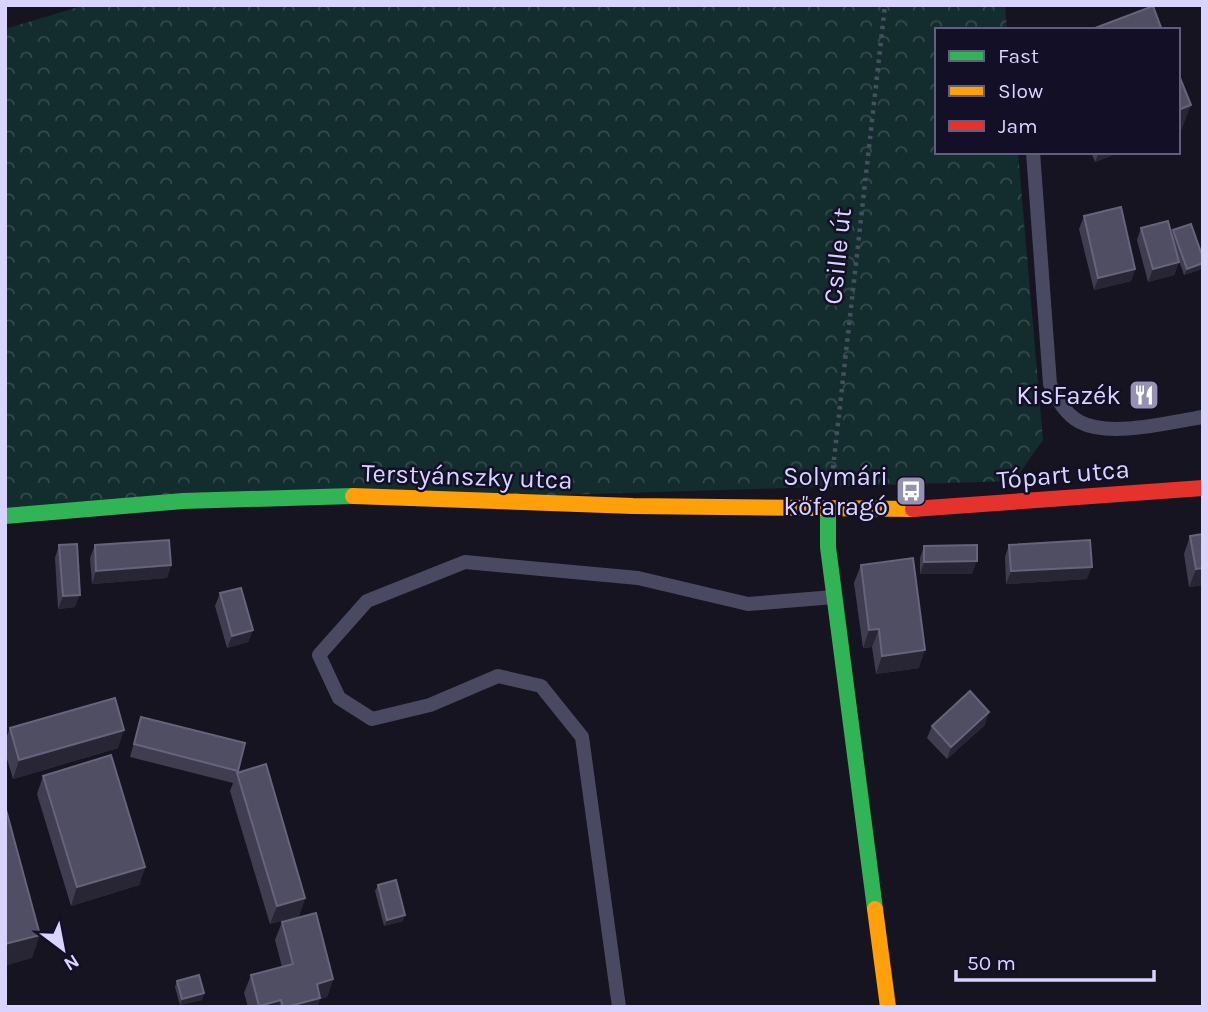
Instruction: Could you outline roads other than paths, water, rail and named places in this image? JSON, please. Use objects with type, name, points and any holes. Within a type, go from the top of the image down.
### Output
[{"type":"main road","name":"Tópart utca","points":[[928,509],[1203,488]]},
{"type":"main road","name":"Terstyánszky utca","points":[[5,516],[183,501],[360,496],[828,510],[928,509]]},
{"type":"main road","points":[[828,510],[828,547],[888,1007]]},
{"type":"lane","points":[[1033,154],[1050,384],[1062,407],[1081,423],[1115,429],[1203,417]]},
{"type":"lane","points":[[619,1007],[582,737],[541,685],[498,676],[430,705],[372,719],[339,698],[319,655],[367,601],[464,562],[638,578],[748,604],[835,597]]},
{"type":"place","name":"KisFazék","points":[[1144,395]]},
{"type":"place","name":"Solymári kőfaragó","points":[[911,491]]}]
